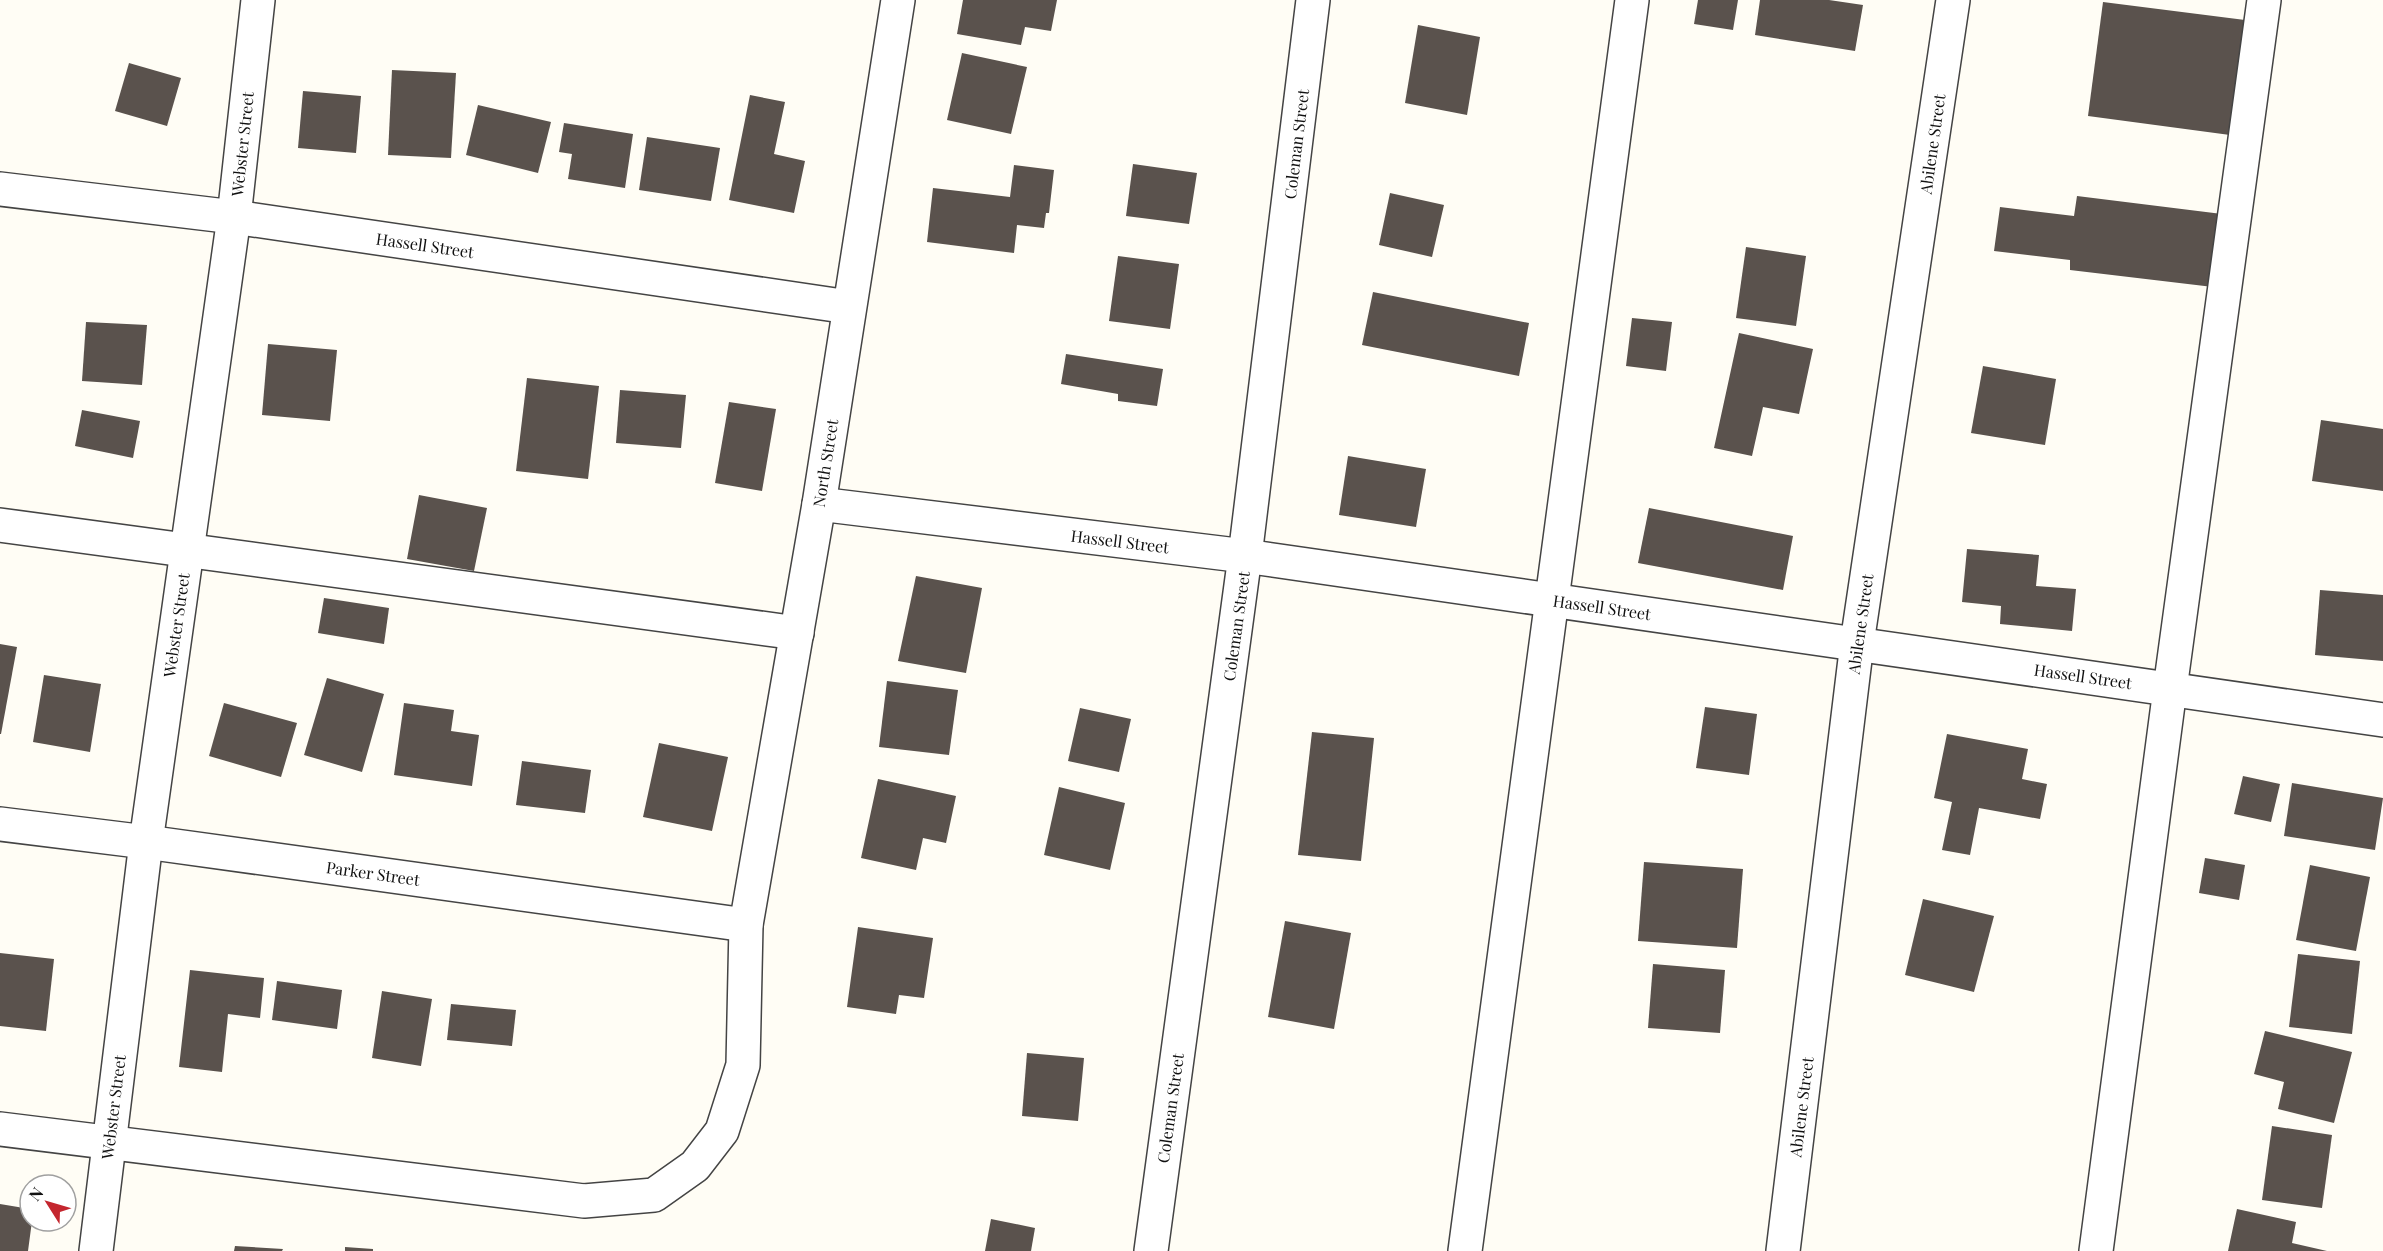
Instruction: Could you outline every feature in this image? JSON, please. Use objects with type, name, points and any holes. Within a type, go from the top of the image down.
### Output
[{"type":"street","name":"Webster Street","points":[[96,1251],[146,842],[234,217],[258,0]]},
{"type":"street","name":"North Street","points":[[0,1129],[584,1201],[654,1195],[695,1166],[722,1131],[743,1065],[746,925],[819,504],[898,0]]},
{"type":"street","name":"Coleman Street","points":[[1150,1251],[1245,556],[1313,0]]},
{"type":"street","points":[[1465,1251],[1632,0]]},
{"type":"street","name":"Abilene Street","points":[[1783,1251],[1857,643],[1953,0]]},
{"type":"street","points":[[2096,1251],[2264,0]]},
{"type":"street","name":"Hassell Street","points":[[0,189],[234,217],[849,307]]},
{"type":"street","name":"Hassell Street","points":[[819,504],[1245,556],[2383,720]]},
{"type":"street","points":[[0,525],[797,633]]},
{"type":"street","name":"Parker Street","points":[[0,824],[746,925]]},
{"type":"building","points":[[963,0],[1057,0],[1051,31],[1025,27],[1021,45],[957,34]]},
{"type":"building","points":[[1698,0],[1738,0],[1733,30],[1694,24]]},
{"type":"building","points":[[1760,0],[1829,0],[1863,5],[1855,51],[1755,35]]},
{"type":"building","points":[[2103,2],[2245,20],[2230,135],[2088,116]]},
{"type":"building","points":[[1418,25],[1480,37],[1467,115],[1405,103]]},
{"type":"building","points":[[962,53],[1027,67],[1011,134],[947,120]]},
{"type":"building","points":[[129,63],[181,78],[167,126],[115,111]]},
{"type":"building","points":[[392,70],[456,73],[451,158],[388,155]]},
{"type":"building","points":[[303,91],[361,96],[356,153],[298,148]]},
{"type":"building","points":[[750,95],[785,102],[774,154],[805,161],[794,213],[729,200]]},
{"type":"building","points":[[478,105],[551,122],[538,173],[466,155]]},
{"type":"building","points":[[564,123],[633,134],[625,188],[568,179],[572,154],[559,152]]},
{"type":"building","points":[[647,137],[720,148],[711,201],[639,190]]},
{"type":"building","points":[[1133,164],[1197,173],[1189,224],[1126,216]]},
{"type":"building","points":[[1014,165],[1054,170],[1049,213],[1046,213],[1044,228],[1017,225],[1014,253],[927,242],[933,188],[1010,197]]},
{"type":"building","points":[[1390,193],[1444,205],[1432,257],[1379,245]]},
{"type":"building","points":[[2077,196],[2222,214],[2213,287],[2070,270],[2070,260],[1994,251],[2000,207],[2074,216]]},
{"type":"building","points":[[1746,247],[1806,256],[1796,326],[1736,318]]},
{"type":"building","points":[[1118,256],[1179,264],[1170,329],[1109,321]]},
{"type":"building","points":[[1373,292],[1529,323],[1519,376],[1362,345]]},
{"type":"building","points":[[1632,318],[1672,322],[1666,371],[1626,366]]},
{"type":"building","points":[[86,322],[147,325],[142,385],[82,381]]},
{"type":"building","points":[[1739,333],[1813,349],[1799,414],[1763,407],[1752,456],[1714,448]]},
{"type":"building","points":[[268,344],[337,350],[330,421],[262,415]]},
{"type":"building","points":[[1066,354],[1163,369],[1157,406],[1118,401],[1118,394],[1061,384]]},
{"type":"building","points":[[1983,366],[2056,379],[2045,445],[1971,433]]},
{"type":"building","points":[[527,378],[599,386],[588,479],[516,471]]},
{"type":"building","points":[[620,390],[686,395],[681,448],[616,443]]},
{"type":"building","points":[[729,402],[776,409],[762,491],[715,483]]},
{"type":"building","points":[[82,410],[140,421],[133,458],[75,446]]},
{"type":"building","points":[[2321,420],[2383,429],[2383,491],[2312,481]]},
{"type":"building","points":[[1348,456],[1426,469],[1416,527],[1339,515]]},
{"type":"building","points":[[419,495],[487,508],[474,571],[407,559]]},
{"type":"building","points":[[1649,508],[1793,536],[1783,590],[1638,563]]},
{"type":"building","points":[[1967,549],[2039,555],[2036,586],[2076,589],[2072,631],[2000,624],[2001,606],[1962,602]]},
{"type":"building","points":[[916,576],[982,588],[966,673],[898,661]]},
{"type":"building","points":[[2320,590],[2383,595],[2383,661],[2315,655]]},
{"type":"building","points":[[324,598],[389,608],[384,644],[318,633]]},
{"type":"building","points":[[0,644],[17,647],[1,734],[0,734]]},
{"type":"building","points":[[44,675],[101,684],[90,752],[33,742]]},
{"type":"building","points":[[327,678],[384,694],[362,772],[304,755]]},
{"type":"building","points":[[887,681],[958,690],[949,755],[879,747]]},
{"type":"building","points":[[224,703],[297,723],[281,777],[209,756]]},
{"type":"building","points":[[404,703],[454,710],[451,731],[479,735],[472,786],[394,775]]},
{"type":"building","points":[[1705,707],[1757,714],[1749,775],[1696,768]]},
{"type":"building","points":[[1080,708],[1131,719],[1119,772],[1068,761]]},
{"type":"building","points":[[1312,732],[1374,738],[1361,861],[1298,855]]},
{"type":"building","points":[[1947,734],[2028,749],[2022,779],[2047,784],[2040,819],[1979,808],[1970,855],[1942,850],[1952,802],[1934,798]]},
{"type":"building","points":[[659,743],[728,757],[712,831],[643,817]]},
{"type":"building","points":[[522,761],[591,770],[585,813],[516,805]]},
{"type":"building","points":[[2243,776],[2280,784],[2271,822],[2234,814]]},
{"type":"building","points":[[878,779],[956,796],[946,843],[923,838],[916,870],[861,858]]},
{"type":"building","points":[[2292,783],[2383,798],[2375,850],[2284,836]]},
{"type":"building","points":[[1059,787],[1125,803],[1110,870],[1044,855]]},
{"type":"building","points":[[2205,858],[2245,865],[2239,900],[2199,893]]},
{"type":"building","points":[[1644,862],[1743,869],[1737,948],[1638,941]]},
{"type":"building","points":[[2310,865],[2370,877],[2356,951],[2296,940]]},
{"type":"building","points":[[1923,899],[1994,916],[1974,992],[1905,975]]},
{"type":"building","points":[[1285,921],[1351,933],[1334,1029],[1268,1017]]},
{"type":"building","points":[[858,927],[933,938],[924,998],[899,995],[896,1014],[847,1007]]},
{"type":"building","points":[[0,953],[54,959],[46,1031],[0,1026]]},
{"type":"building","points":[[2298,954],[2360,961],[2352,1034],[2289,1027]]},
{"type":"building","points":[[1653,964],[1725,970],[1720,1033],[1648,1028]]},
{"type":"building","points":[[190,970],[264,978],[260,1018],[228,1014],[222,1072],[179,1067]]},
{"type":"building","points":[[277,981],[342,990],[337,1029],[272,1020]]},
{"type":"building","points":[[382,991],[432,999],[421,1066],[372,1058]]},
{"type":"building","points":[[451,1004],[516,1010],[512,1046],[447,1040]]},
{"type":"building","points":[[2265,1031],[2352,1052],[2334,1123],[2278,1109],[2284,1082],[2254,1074]]},
{"type":"building","points":[[1027,1053],[1084,1058],[1078,1121],[1022,1116]]},
{"type":"building","points":[[2272,1126],[2332,1135],[2322,1208],[2262,1200]]},
{"type":"building","points":[[0,1204],[18,1207],[18,1233],[30,1233],[28,1251],[0,1251]]},
{"type":"building","points":[[2237,1209],[2296,1222],[2292,1243],[2327,1251],[2228,1251]]},
{"type":"building","points":[[991,1219],[1035,1228],[1031,1251],[985,1251]]},
{"type":"building","points":[[235,1246],[283,1249],[282,1251],[234,1251]]},
{"type":"building","points":[[345,1247],[373,1249],[373,1251],[345,1251]]}]
